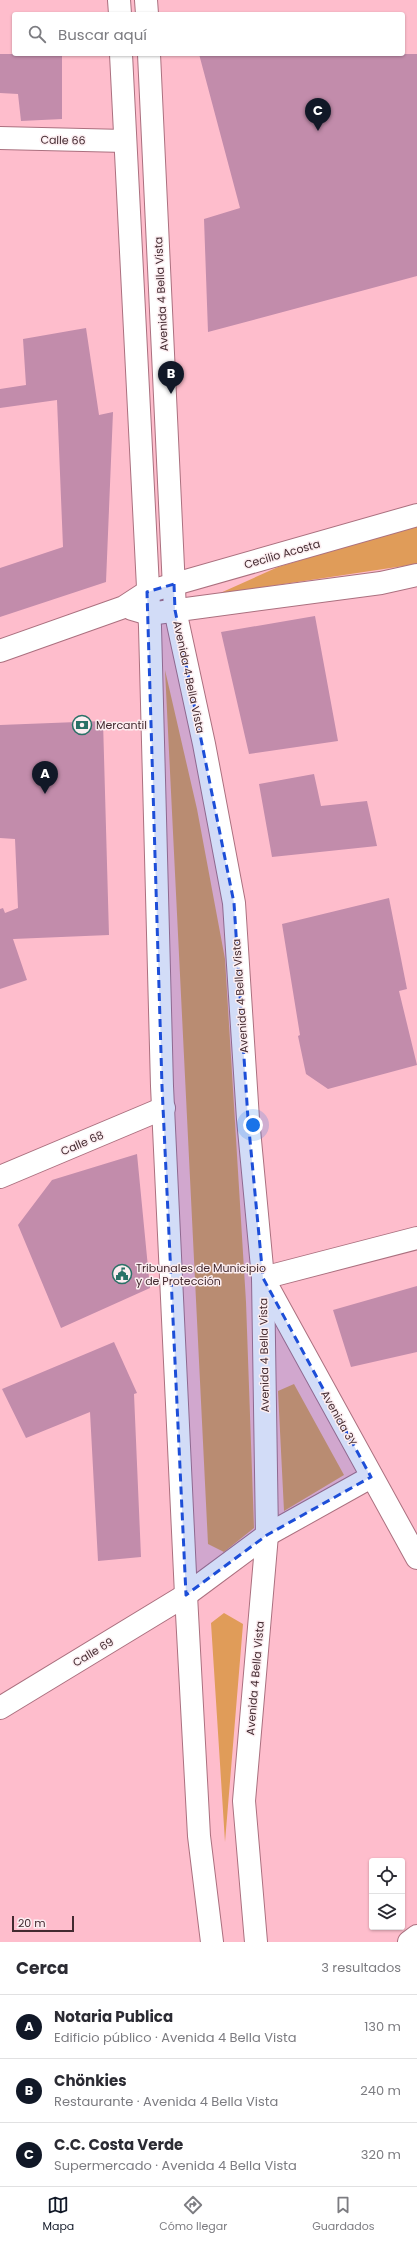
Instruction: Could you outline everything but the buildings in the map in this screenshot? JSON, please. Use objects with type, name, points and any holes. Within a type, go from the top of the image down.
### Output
[{"type":"street","points":[[119,0],[120,12]]},
{"type":"street","points":[[146,0],[147,12]]},
{"type":"street","points":[[122,56],[149,614],[164,1108],[186,1595],[199,1836],[212,1942]]},
{"type":"street","name":"Avenida 4 Bella Vista","points":[[149,56],[175,610],[204,744],[234,903],[248,1120],[263,1278],[267,1535],[244,1801],[256,1942]]},
{"type":"street","name":"Calle 66","points":[[0,138],[125,141]]},
{"type":"street","name":"Cecilio Acosta","points":[[0,651],[124,607],[147,592],[417,515]]},
{"type":"street","points":[[124,607],[149,614],[380,583],[417,575]]},
{"type":"street","name":"Calle 68","points":[[0,1177],[164,1108]]},
{"type":"street","points":[[263,1278],[417,1238]]},
{"type":"street","name":"Avenida 3Y","points":[[263,1278],[371,1477],[417,1558]]},
{"type":"street","name":"Calle 69","points":[[0,1708],[186,1595],[267,1535],[371,1477]]},
{"type":"street","points":[[409,1942],[417,1936]]},
{"type":"highlighted area","points":[[174,584],[175,610],[234,903],[248,1119],[263,1278],[371,1477],[267,1535],[186,1595],[162,1086],[147,592]]},
{"type":"shaded area","points":[[417,525],[417,564],[218,594],[278,567]]},
{"type":"shaded area","points":[[165,670],[197,809],[225,959],[246,1302],[254,1528],[224,1552],[208,1544]]},
{"type":"shaded area","points":[[294,1384],[344,1475],[284,1511],[278,1391]]},
{"type":"shaded area","points":[[224,1613],[243,1624],[225,1842],[211,1623]]},
{"type":"place","name":"C.C. Costa Verde","points":[[318,131]]},
{"type":"place","name":"Chönkies","points":[[171,394]]},
{"type":"place","name":"Mercantil","points":[[82,725]]},
{"type":"place","name":"Notaria Publica","points":[[45,794]]},
{"type":"place","name":"Tribunales de Municipio y de Protección","points":[[122,1274]]}]
